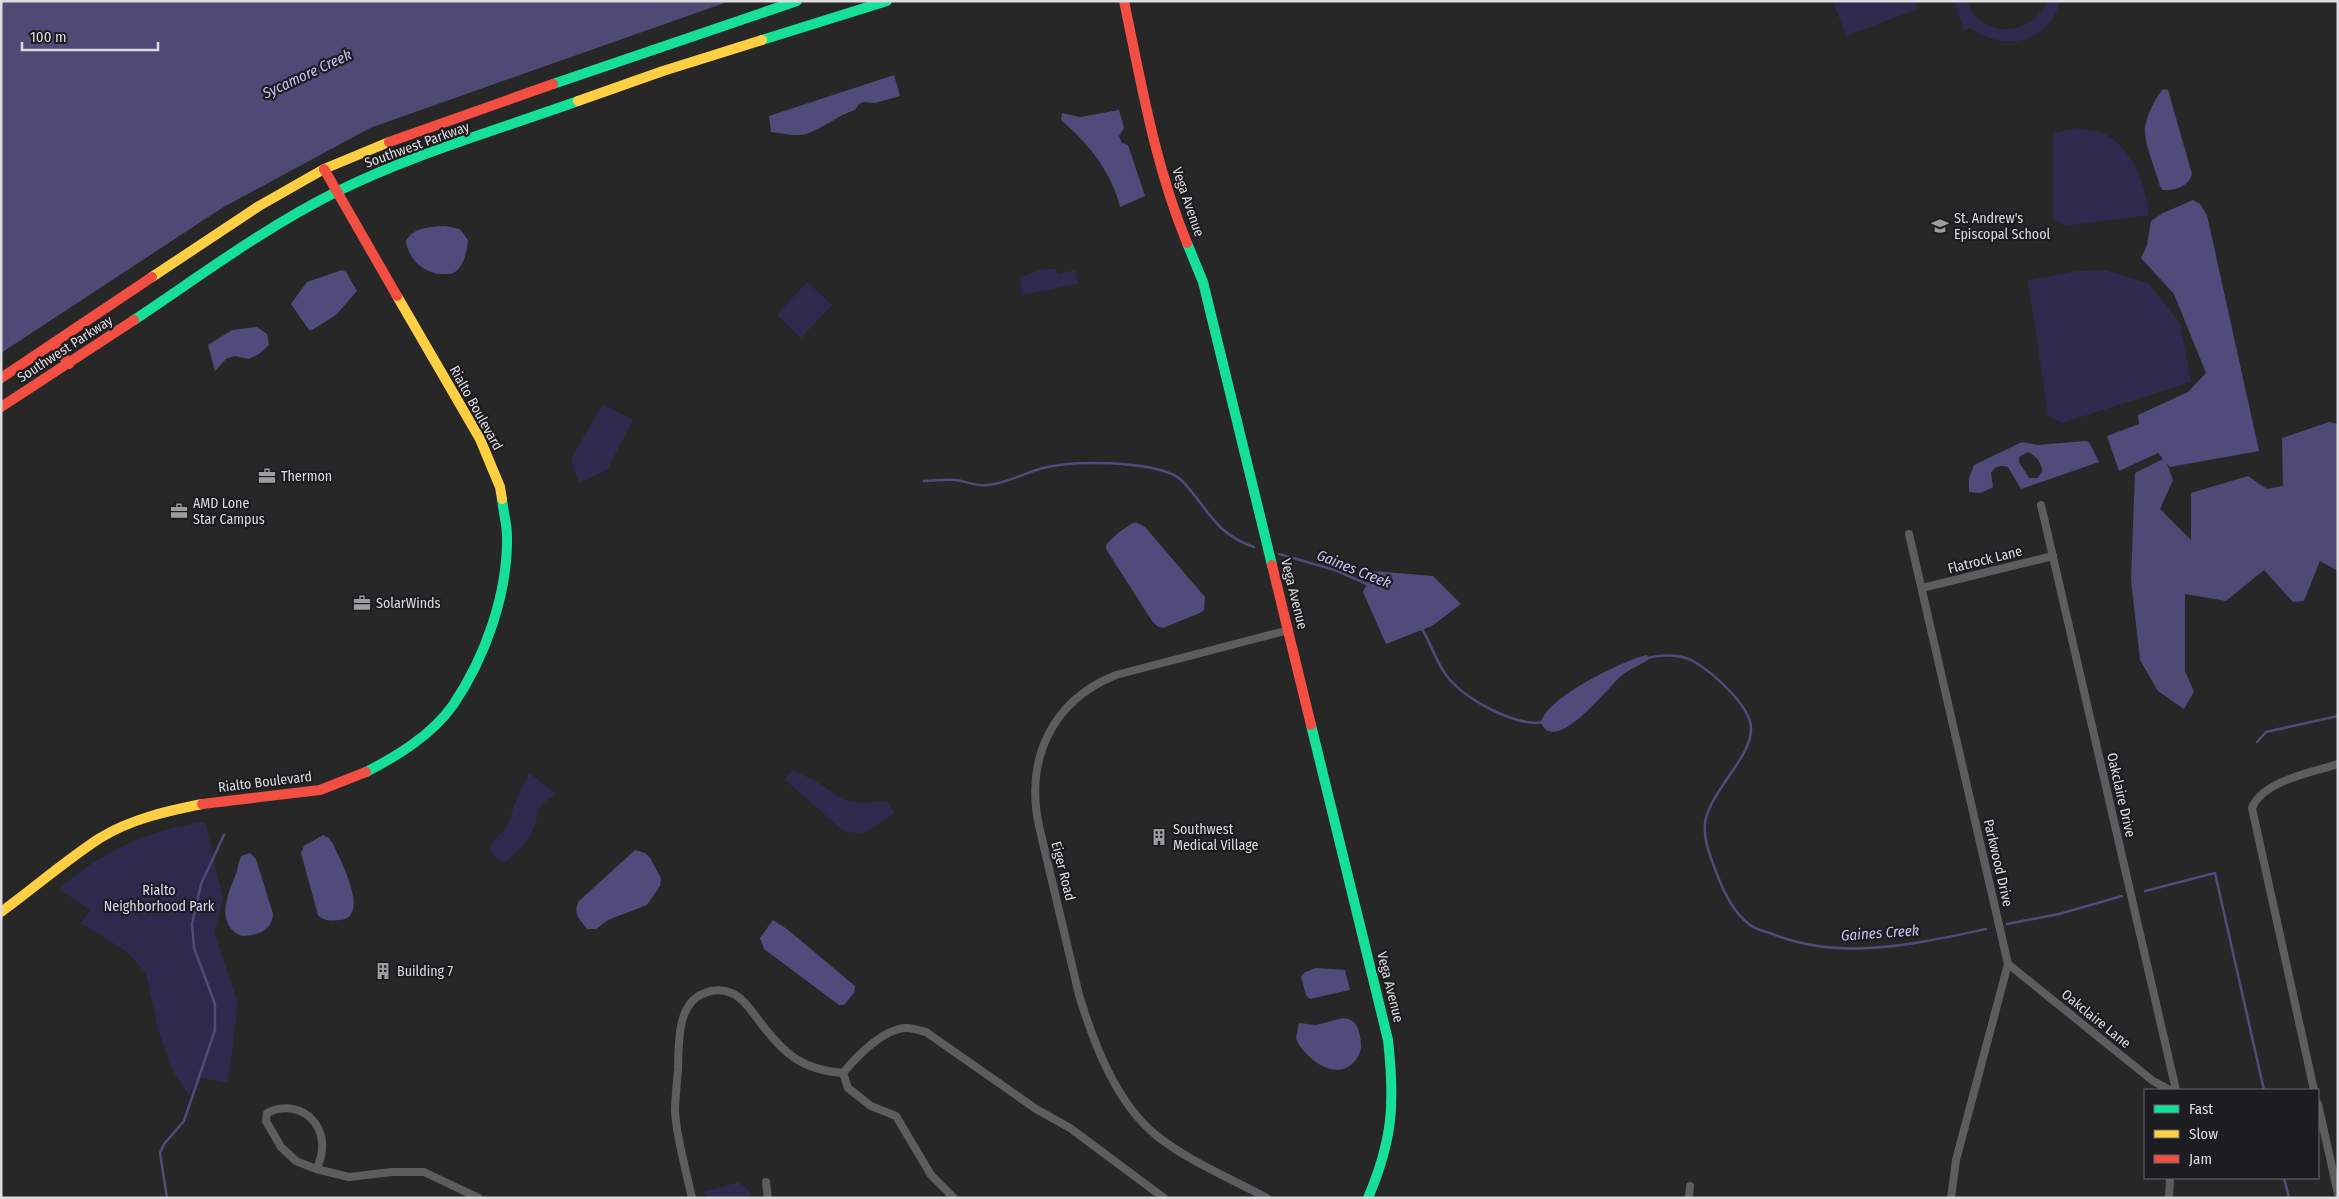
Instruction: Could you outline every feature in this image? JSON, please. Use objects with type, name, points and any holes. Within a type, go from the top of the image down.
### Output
[{"type":"street","name":"Southwest Parkway","points":[[1,378],[259,206],[324,170],[401,137],[630,56],[797,1]]},
{"type":"street","name":"Southwest Parkway","points":[[1,407],[257,237],[336,192],[414,159],[663,71],[887,1]]},
{"type":"street","name":"Vega Avenue","points":[[1124,1],[1150,123],[1172,206],[1203,282],[1388,1040],[1392,1082],[1390,1121],[1383,1162],[1368,1198]]},
{"type":"street","name":"Rialto Boulevard","points":[[1,912],[101,838],[132,823],[165,811],[213,802],[272,797],[320,790],[394,758],[428,731],[452,706],[472,672],[496,618],[506,567],[507,535],[500,487],[480,439],[324,170]]},
{"type":"street","points":[[54,344],[68,364]]},
{"type":"street","name":"Oakclaire Drive","points":[[2041,505],[2176,1089]]},
{"type":"street","name":"Parkwood Drive","points":[[1909,534],[2008,964],[1956,1160],[1951,1198]]},
{"type":"street","name":"Flatrock Lane","points":[[1922,588],[2053,556]]},
{"type":"street","name":"Eiger Road","points":[[1267,1198],[1189,1156],[1158,1136],[1138,1118],[1122,1095],[1090,1028],[1079,995],[1034,806],[1034,788],[1040,752],[1047,735],[1070,705],[1093,687],[1116,675],[1289,630]]},
{"type":"street","points":[[2314,1089],[2252,808],[2259,796],[2277,784],[2338,764]]},
{"type":"street","name":"Oakclaire Lane","points":[[2008,964],[2153,1080],[2168,1089]]},
{"type":"street","points":[[692,1198],[675,1112],[681,1023],[689,1004],[699,994],[710,990],[734,994],[746,1004],[777,1043],[794,1060],[822,1071],[843,1073]]},
{"type":"street","points":[[843,1073],[860,1053],[882,1037],[906,1028],[926,1032],[1036,1109],[1070,1128],[1164,1198]]},
{"type":"street","points":[[843,1073],[848,1088],[871,1106],[896,1116],[932,1175],[954,1198]]},
{"type":"street","points":[[316,1168],[322,1158],[324,1139],[306,1114],[295,1109],[279,1108],[267,1114],[266,1121],[281,1147],[296,1160],[316,1168],[349,1177],[392,1172],[424,1172],[479,1198]]},
{"type":"street","points":[[2319,1108],[2338,1194]]},
{"type":"street","points":[[2169,1198],[2170,1179]]},
{"type":"street","points":[[766,1182],[768,1198]]},
{"type":"street","points":[[1689,1198],[1690,1186]]},
{"type":"green space","points":[[1833,1],[1915,1],[1918,9],[1846,36]]},
{"type":"green space","points":[[1954,1],[1967,1],[1974,14],[1983,23],[1994,28],[2006,29],[2019,27],[2030,22],[2040,13],[2048,1],[2060,1],[2046,27],[2036,35],[2024,40],[2011,41],[1997,40],[1971,28],[1964,30]]},
{"type":"green space","points":[[2078,128],[2101,133],[2115,141],[2131,158],[2141,179],[2149,215],[2065,226],[2053,218],[2053,133]]},
{"type":"green space","points":[[1043,269],[1056,269],[1058,274],[1076,270],[1078,284],[1022,295],[1020,277]]},
{"type":"green space","points":[[2105,270],[2148,283],[2180,323],[2191,382],[2062,423],[2048,415],[2028,280],[2077,271]]},
{"type":"green space","points":[[807,282],[832,305],[801,338],[777,315]]},
{"type":"green space","points":[[603,404],[633,420],[607,470],[579,483],[571,459]]},
{"type":"green space","points":[[793,771],[814,780],[844,800],[861,803],[886,801],[895,813],[865,833],[845,832],[784,779]]},
{"type":"green space","points":[[529,773],[557,794],[538,810],[535,825],[527,840],[506,862],[500,861],[489,849],[493,841],[507,827],[515,803]]},
{"type":"green space","name":"Rialto Neighborhood Park","points":[[205,822],[223,898],[214,933],[238,1003],[228,1083],[198,1077],[189,1096],[170,1066],[157,1025],[146,973],[126,951],[81,923],[90,910],[59,889],[91,864],[127,844],[165,830]]},
{"type":"green space","points":[[739,1182],[750,1192],[750,1198],[707,1198],[704,1192]]},
{"type":"shaded area","points":[[1,1],[730,1],[370,128],[222,208],[1,353]]},
{"type":"shaded area","points":[[894,75],[900,96],[875,103],[864,102],[859,104],[855,110],[806,134],[793,135],[771,132],[769,116]]},
{"type":"shaded area","points":[[2163,89],[2168,90],[2192,174],[2185,185],[2177,189],[2168,190],[2163,190],[2160,186],[2145,133],[2146,122]]},
{"type":"shaded area","points":[[1119,110],[1124,128],[1119,136],[1122,143],[1128,145],[1145,196],[1120,207],[1111,182],[1098,159],[1061,120],[1062,113],[1080,117]]},
{"type":"shaded area","points":[[2193,200],[2200,204],[2207,215],[2259,451],[2170,467],[2158,453],[2119,471],[2107,436],[2139,424],[2138,415],[2188,392],[2206,373],[2174,294],[2141,258],[2147,245],[2151,221],[2163,213]]},
{"type":"shaded area","points":[[445,226],[460,229],[468,240],[467,249],[461,266],[455,272],[452,274],[433,273],[417,263],[407,247],[406,241],[409,236],[418,230],[428,227]]},
{"type":"shaded area","points":[[342,270],[346,272],[357,291],[336,315],[309,330],[291,304],[307,282]]},
{"type":"shaded area","points":[[257,327],[267,334],[269,345],[259,354],[249,359],[235,356],[226,359],[215,371],[208,345],[232,330]]},
{"type":"shaded area","points":[[2329,422],[2338,424],[2338,571],[2320,561],[2304,601],[2293,602],[2264,570],[2226,601],[2185,594],[2185,671],[2194,692],[2184,709],[2158,691],[2140,660],[2131,580],[2135,473],[2165,458],[2173,480],[2160,509],[2191,540],[2191,493],[2248,476],[2267,489],[2283,486],[2282,438]]},
{"type":"shaded area","points":[[2022,442],[2038,445],[2089,442],[2099,462],[2021,489],[2008,467],[2002,466],[1994,469],[1991,473],[1993,487],[1981,493],[1969,492],[1969,478],[1974,465]],"holes":[[[2028,452],[2038,460],[2041,466],[2042,472],[2037,478],[2029,478],[2019,462],[2019,457]]]},
{"type":"shaded area","points":[[1136,522],[1145,527],[1205,597],[1204,610],[1200,613],[1163,628],[1157,626],[1152,621],[1106,549],[1106,545],[1116,535]]},
{"type":"shaded area","points":[[1373,571],[1433,576],[1461,604],[1432,626],[1386,644],[1363,592]]},
{"type":"shaded area","points":[[1647,655],[1648,660],[1621,676],[1582,716],[1569,726],[1558,731],[1548,731],[1541,723],[1546,713],[1570,692],[1604,672]]},
{"type":"shaded area","points":[[323,835],[329,838],[333,844],[351,886],[353,909],[349,917],[340,920],[328,920],[318,915],[301,853],[304,846]]},
{"type":"shaded area","points":[[635,850],[645,853],[650,858],[661,878],[660,886],[647,905],[608,920],[596,929],[587,929],[577,913],[576,909],[579,901]]},
{"type":"shaded area","points":[[250,853],[256,859],[273,914],[270,924],[263,931],[253,935],[242,936],[233,931],[228,924],[226,907],[227,898],[241,856]]},
{"type":"shaded area","points":[[773,920],[787,929],[855,986],[854,993],[844,1005],[839,1005],[764,949],[760,938]]},
{"type":"shaded area","points":[[1316,968],[1345,970],[1350,990],[1310,999],[1306,995],[1301,977],[1305,972]]},
{"type":"shaded area","points":[[1343,1018],[1351,1020],[1357,1026],[1361,1041],[1361,1051],[1355,1061],[1348,1067],[1340,1070],[1324,1067],[1309,1056],[1298,1043],[1296,1038],[1299,1023],[1316,1025]]},
{"type":"waterway","name":"Sycamore Creek","points":[[1,130],[197,122],[224,132],[244,123],[267,103],[394,46],[473,34],[510,17],[528,1]]},
{"type":"waterway","name":"Sycamore Creek","points":[[619,1],[633,9],[656,1]]},
{"type":"waterway","name":"Gaines Creek","points":[[924,481],[955,480],[976,485],[995,484],[1056,465],[1090,463],[1109,463],[1161,470],[1174,475],[1186,484],[1208,513],[1227,533],[1243,543],[1254,547]]},
{"type":"waterway","name":"Gaines Creek","points":[[1279,554],[1335,570],[1369,585]]},
{"type":"waterway","name":"Gaines Creek","points":[[1422,629],[1445,674],[1458,688],[1494,711],[1520,721],[1544,722]]},
{"type":"waterway","name":"Gaines Creek","points":[[1645,659],[1669,656],[1682,657],[1693,661],[1729,690],[1749,719],[1751,728],[1750,739],[1745,751],[1714,798],[1708,811],[1705,823],[1705,837],[1708,851],[1723,890],[1730,903],[1751,926],[1796,942],[1823,947],[1850,948],[1905,945],[1986,929]]},
{"type":"waterway","points":[[2257,742],[2266,732],[2338,716]]},
{"type":"waterway","points":[[167,1198],[160,1153],[164,1144],[184,1121],[215,1030],[215,1004],[194,948],[192,924],[201,884],[224,835]]},
{"type":"waterway","name":"Gaines Creek","points":[[2145,891],[2215,873],[2264,1089]]},
{"type":"waterway","name":"Gaines Creek","points":[[2007,924],[2059,914],[2122,896]]},
{"type":"waterway","name":"Gaines Creek","points":[[2284,1179],[2289,1198]]},
{"type":"traffic: fast","points":[[553,84],[797,1]]},
{"type":"traffic: fast","points":[[762,40],[887,1]]},
{"type":"traffic: fast","points":[[134,320],[283,221],[336,192],[425,154],[578,101]]},
{"type":"traffic: fast","points":[[1187,243],[1203,282],[1272,565]]},
{"type":"traffic: fast","points":[[366,772],[402,752],[435,726],[453,705],[475,667],[492,625],[499,603],[503,580],[507,536],[502,499]]},
{"type":"traffic: fast","points":[[1311,725],[1388,1040],[1391,1083],[1390,1120],[1383,1157],[1368,1198]]},
{"type":"traffic: slow","points":[[578,101],[663,71],[762,40]]},
{"type":"traffic: slow","points":[[152,277],[259,206],[324,169],[389,142]]},
{"type":"traffic: slow","points":[[397,296],[480,439],[500,487],[502,499]]},
{"type":"traffic: slow","points":[[1,912],[75,855],[112,831],[150,816],[202,804]]},
{"type":"traffic: jam","points":[[1124,1],[1157,154],[1187,243]]},
{"type":"traffic: jam","points":[[389,142],[553,84]]},
{"type":"traffic: jam","points":[[324,169],[397,296]]},
{"type":"traffic: jam","points":[[1,378],[152,277]]},
{"type":"traffic: jam","points":[[1,407],[134,320]]},
{"type":"traffic: jam","points":[[54,344],[69,364]]},
{"type":"traffic: jam","points":[[1272,565],[1311,725]]},
{"type":"traffic: jam","points":[[202,804],[320,790],[366,772]]},
{"type":"place","name":"St. Andrew's Episcopal School","points":[[1940,226]]},
{"type":"place","name":"Thermon","points":[[267,476]]},
{"type":"place","name":"AMD Lone Star Campus","points":[[179,511]]},
{"type":"place","name":"SolarWinds","points":[[362,603]]},
{"type":"place","name":"Southwest Medical Village","points":[[1159,837]]},
{"type":"place","name":"Building 7","points":[[383,971]]}]
